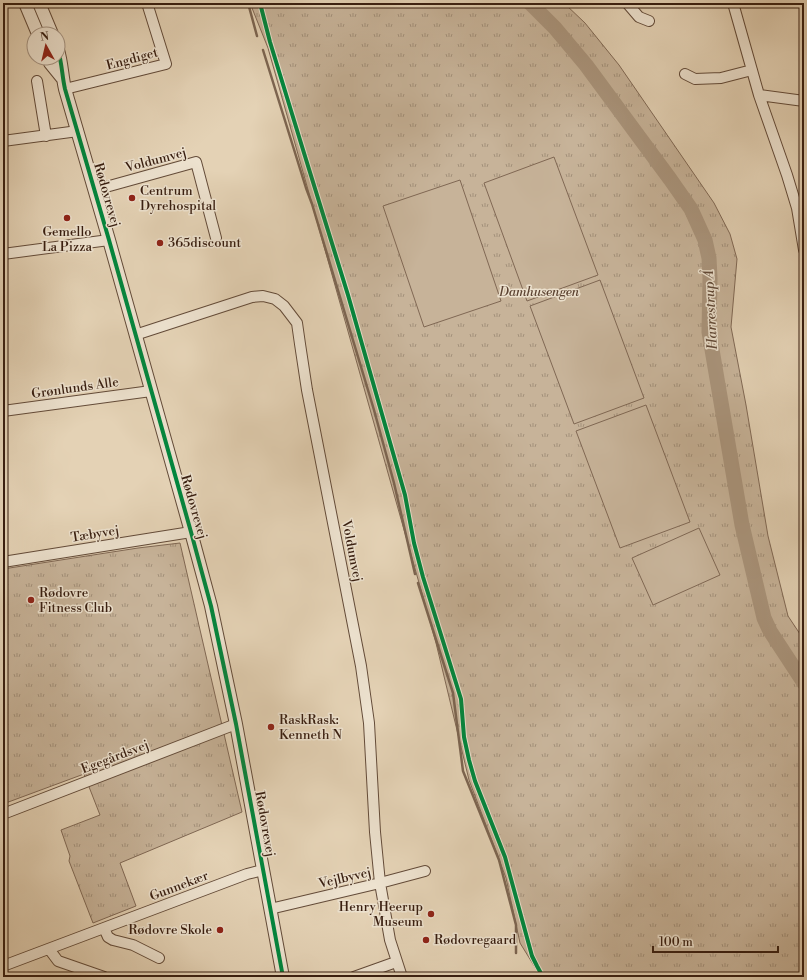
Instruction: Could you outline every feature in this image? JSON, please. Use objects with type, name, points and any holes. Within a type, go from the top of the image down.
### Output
[{"type":"street","points":[[25,3],[35,26]]},
{"type":"street","points":[[39,3],[49,26]]},
{"type":"street","name":"Engdiget","points":[[64,84],[166,64],[147,3]]},
{"type":"street","points":[[627,3],[639,16],[649,21]]},
{"type":"street","points":[[733,3],[752,70],[797,208],[804,250]]},
{"type":"street","name":"Rødovrevej","points":[[52,66],[64,84]]},
{"type":"street","name":"Rødovrevej","points":[[62,66],[64,84],[191,532],[213,615],[236,724],[283,977]]},
{"type":"street","points":[[685,74],[695,79],[721,78],[752,70]]},
{"type":"street","points":[[37,81],[46,136]]},
{"type":"street","points":[[760,95],[804,100]]},
{"type":"street","points":[[3,141],[78,131]]},
{"type":"street","name":"Voldumvej","points":[[95,190],[196,162],[216,238]]},
{"type":"street","points":[[3,254],[109,240]]},
{"type":"street","name":"Voldumvej","points":[[135,335],[252,297],[263,296],[275,299],[284,306],[297,323],[307,390],[361,666],[369,723],[375,832],[380,883],[390,940],[402,977]]},
{"type":"street","name":"Grønlunds Alle","points":[[3,412],[151,391]]},
{"type":"street","name":"Tæbyvej","points":[[3,562],[191,532]]},
{"type":"street","name":"Egegårdsvej","points":[[3,814],[236,724]]},
{"type":"street","name":"Gunnekær","points":[[3,966],[246,874],[263,870]]},
{"type":"street","name":"Vejlbyvej","points":[[270,909],[425,871]]},
{"type":"street","points":[[104,928],[108,937],[112,940],[133,945],[159,958]]},
{"type":"street","points":[[50,949],[58,961],[104,977]]},
{"type":"street","points":[[354,977],[396,962]]},
{"type":"green space","name":"Damhusengen","points":[[250,3],[564,3],[585,23],[619,65],[714,203],[730,234],[737,259],[731,327],[768,536],[788,616],[804,640],[804,977],[541,977],[520,943],[506,878],[469,780],[436,643],[268,48]]},
{"type":"green space","points":[[554,157],[598,275],[527,301],[484,183]]},
{"type":"green space","points":[[460,180],[501,301],[424,327],[383,206]]},
{"type":"green space","points":[[600,280],[644,398],[574,424],[530,306]]},
{"type":"green space","points":[[646,405],[690,522],[620,548],[576,431]]},
{"type":"green space","points":[[699,528],[720,575],[653,605],[632,558]]},
{"type":"green space","points":[[180,543],[242,812],[120,863],[136,906],[93,923],[69,861],[70,856],[61,830],[100,815],[84,774],[3,804],[3,569]]},
{"type":"waterway","name":"Harrestrup Å","points":[[248,3],[257,36]]},
{"type":"waterway","name":"Harrestrup Å","points":[[530,3],[555,28],[586,65],[691,209],[705,240],[709,258],[710,278],[709,332],[742,525],[764,618],[770,631],[804,683]]},
{"type":"waterway","name":"Harrestrup Å","points":[[263,50],[312,204],[374,410],[394,483],[415,574]]},
{"type":"waterway","name":"Harrestrup Å","points":[[418,583],[453,693],[463,771],[499,860],[516,925],[516,953]]},
{"type":"cycle path","points":[[260,3],[270,42],[348,295],[405,495],[414,543],[423,577],[461,699],[464,737],[475,781],[505,857],[532,956],[543,977]]},
{"type":"cycle path","points":[[61,66],[65,89],[109,240],[211,606],[236,724],[283,977]]},
{"type":"place","name":"Centrum Dyrehospital","points":[[132,198]]},
{"type":"place","name":"Gemello La Pizza","points":[[67,218]]},
{"type":"place","name":"365discount","points":[[160,243]]},
{"type":"place","name":"Rødovre Fitness Club","points":[[31,600]]},
{"type":"place","name":"RaskRask: Kenneth N","points":[[271,727]]},
{"type":"place","name":"Henry Heerup Museum","points":[[431,914]]},
{"type":"place","name":"Rødovre Skole","points":[[220,930]]},
{"type":"place","name":"Rødovregaard","points":[[426,940]]}]
